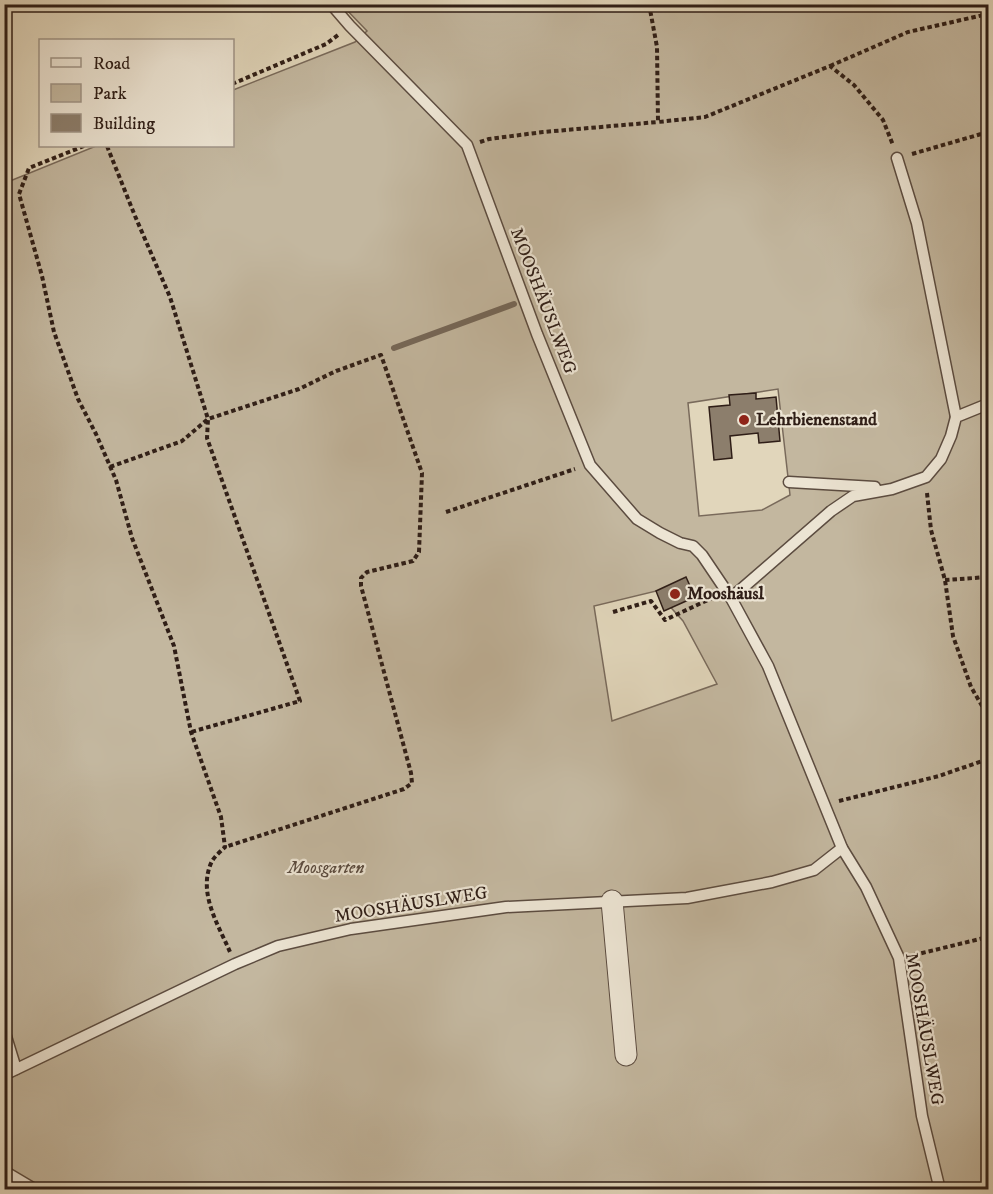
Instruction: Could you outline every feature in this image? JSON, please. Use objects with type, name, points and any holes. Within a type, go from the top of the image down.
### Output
[{"type":"street","points":[[612,901],[626,1055]]},
{"type":"lane","name":"MOOSHÄUSLWEG","points":[[331,4],[467,145],[537,334],[590,465],[637,519],[680,543],[693,546],[702,555],[729,594],[768,666],[842,848],[866,887],[899,958],[922,1116],[940,1190]]},
{"type":"lane","points":[[729,594],[831,511],[853,496],[892,489],[926,477],[941,459],[951,436],[956,417],[917,223],[897,158]]},
{"type":"lane","points":[[956,417],[988,404]]},
{"type":"lane","points":[[789,482],[892,489]]},
{"type":"lane","name":"MOOSHÄUSLWEG","points":[[4,1075],[235,964],[278,946],[351,929],[506,907],[687,898],[772,882],[814,870],[842,848]]},
{"type":"lane","points":[[4,1030],[16,1069]]},
{"type":"lane","points":[[4,1171],[36,1190]]},
{"type":"path","points":[[649,4],[657,47],[658,122]]},
{"type":"path","points":[[467,145],[489,139],[543,132],[705,117],[908,32],[988,14]]},
{"type":"path","points":[[234,83],[326,44],[350,26]]},
{"type":"path","points":[[830,66],[854,85],[883,120],[897,158],[988,132]]},
{"type":"path","points":[[82,147],[29,168],[19,194],[42,276],[54,332],[78,399],[116,480],[132,538],[174,645],[190,732],[221,817],[225,847]]},
{"type":"path","points":[[107,147],[170,297],[208,419],[207,438],[300,701],[190,732]]},
{"type":"path","points":[[110,467],[182,441],[208,419],[299,389],[336,371],[381,355],[422,472],[420,552],[413,561],[367,572],[361,578],[361,586],[412,783],[404,789],[225,847],[213,859],[207,878],[207,898],[235,964]]},
{"type":"path","points":[[446,512],[590,465]]},
{"type":"path","points":[[926,477],[931,530],[945,580],[953,636],[971,687],[988,716]]},
{"type":"path","points":[[945,580],[988,577]]},
{"type":"path","points":[[613,612],[651,601],[666,620],[729,594]]},
{"type":"path","points":[[824,805],[939,776],[988,759]]},
{"type":"path","points":[[899,958],[988,937]]},
{"type":"green space","name":"Moosgarten","points":[[342,5],[988,5],[988,1189],[5,1189],[5,183],[94,147],[234,147],[234,90],[355,42],[367,31]],"holes":[[[778,389],[790,495],[762,510],[699,516],[688,403]],[[656,591],[683,621],[717,684],[612,721],[594,606]]]},
{"type":"building","name":"Lehrbienenstand","points":[[756,393],[756,399],[776,397],[780,441],[759,443],[758,433],[730,436],[732,458],[714,460],[709,407],[730,405],[729,395]]},
{"type":"building","name":"Mooshäusl","points":[[686,577],[695,597],[664,611],[656,591]]},
{"type":"waterway","points":[[394,348],[514,304]]},
{"type":"place","name":"Lehrbienenstand","points":[[744,420]]},
{"type":"place","name":"Mooshäusl","points":[[675,594]]}]
